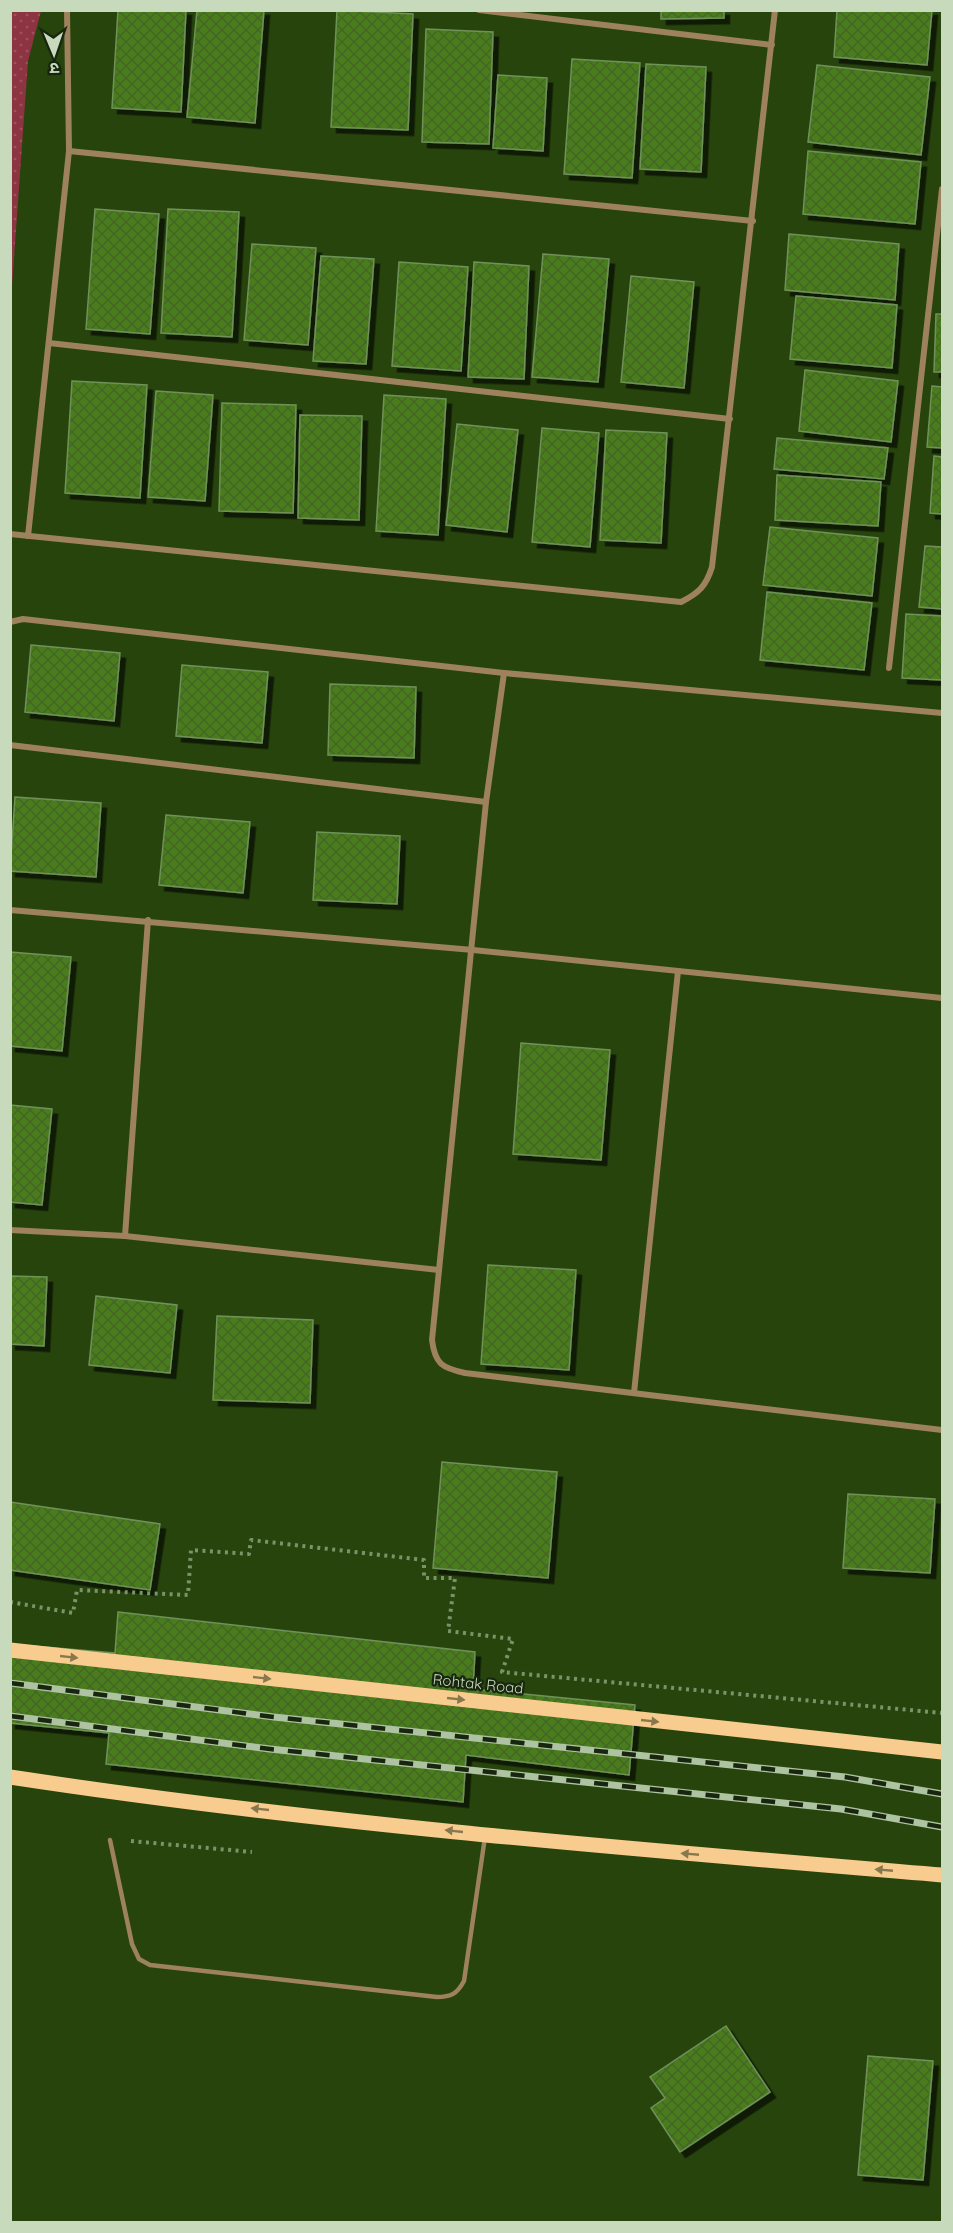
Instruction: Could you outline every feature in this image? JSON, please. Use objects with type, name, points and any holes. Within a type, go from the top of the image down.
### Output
[{"type":"main road","name":"Rohtak Road","points":[[10,1650],[942,1752]]},
{"type":"main road","points":[[10,1777],[109,1792],[615,1848],[942,1875]]},
{"type":"street","points":[[28,536],[69,151],[66,10]]},
{"type":"street","points":[[479,10],[772,45]]},
{"type":"street","points":[[10,534],[681,602],[699,593],[708,581],[712,567],[753,221],[775,10]]},
{"type":"street","points":[[69,151],[753,221]]},
{"type":"street","points":[[889,668],[942,189]]},
{"type":"street","points":[[49,343],[730,419]]},
{"type":"street","points":[[10,622],[23,619],[504,673],[942,713]]},
{"type":"street","points":[[504,673],[486,802],[473,950],[432,1340],[434,1356],[446,1369],[942,1430]]},
{"type":"street","points":[[10,745],[486,802]]},
{"type":"street","points":[[10,910],[148,920],[473,950],[942,998]]},
{"type":"street","points":[[125,1236],[148,920]]},
{"type":"street","points":[[634,1393],[678,971]]},
{"type":"street","points":[[10,1230],[125,1236],[439,1270]]},
{"type":"lane","points":[[110,1840],[132,1944],[139,1959],[150,1965],[449,1997],[458,1991],[464,1981],[486,1834]]},
{"type":"path","points":[[10,1602],[73,1612],[77,1590],[188,1595],[191,1550],[249,1554],[251,1540],[424,1560],[424,1578],[455,1578],[448,1631],[513,1639],[502,1672],[942,1713]]},
{"type":"path","points":[[110,1840],[252,1852]]},
{"type":"shaded area","points":[[11,10],[41,11],[28,61],[11,300]]},
{"type":"building","points":[[118,10],[186,10],[181,112],[112,108]]},
{"type":"building","points":[[197,10],[264,10],[255,123],[187,117]]},
{"type":"building","points":[[337,10],[413,14],[408,130],[331,127]]},
{"type":"building","points":[[661,10],[724,10],[724,18],[661,19]]},
{"type":"building","points":[[837,10],[932,10],[927,65],[834,57]]},
{"type":"building","points":[[426,29],[493,32],[489,144],[422,142]]},
{"type":"building","points":[[572,59],[640,63],[632,178],[564,174]]},
{"type":"building","points":[[646,64],[706,67],[701,172],[640,169]]},
{"type":"building","points":[[817,65],[930,77],[921,155],[808,142]]},
{"type":"building","points":[[498,75],[547,78],[543,151],[493,148]]},
{"type":"building","points":[[808,151],[921,162],[915,224],[803,214]]},
{"type":"building","points":[[95,209],[159,214],[150,334],[86,329]]},
{"type":"building","points":[[168,209],[239,212],[232,337],[161,333]]},
{"type":"building","points":[[789,234],[899,244],[895,300],[785,290]]},
{"type":"building","points":[[252,244],[316,248],[308,345],[244,340]]},
{"type":"building","points":[[543,254],[609,259],[598,382],[532,377]]},
{"type":"building","points":[[321,256],[374,259],[366,364],[313,361]]},
{"type":"building","points":[[399,262],[468,267],[461,371],[392,366]]},
{"type":"building","points":[[474,262],[529,266],[524,379],[468,377]]},
{"type":"building","points":[[631,276],[694,282],[684,388],[621,382]]},
{"type":"building","points":[[796,296],[897,305],[892,368],[790,359]]},
{"type":"building","points":[[936,314],[942,314],[942,372],[934,372]]},
{"type":"building","points":[[805,370],[898,381],[891,442],[799,431]]},
{"type":"building","points":[[72,381],[147,385],[140,498],[65,493]]},
{"type":"building","points":[[932,386],[942,387],[942,448],[927,447]]},
{"type":"building","points":[[156,391],[213,395],[205,501],[148,497]]},
{"type":"building","points":[[384,395],[446,399],[438,535],[376,531]]},
{"type":"building","points":[[222,403],[296,405],[293,513],[219,511]]},
{"type":"building","points":[[300,415],[362,416],[359,520],[298,518]]},
{"type":"building","points":[[457,424],[518,430],[507,532],[446,525]]},
{"type":"building","points":[[542,428],[599,433],[590,547],[532,542]]},
{"type":"building","points":[[606,430],[667,433],[661,543],[600,540]]},
{"type":"building","points":[[777,438],[888,448],[884,479],[774,469]]},
{"type":"building","points":[[934,456],[942,457],[942,514],[930,513]]},
{"type":"building","points":[[777,475],[881,482],[878,526],[775,520]]},
{"type":"building","points":[[770,527],[878,538],[872,596],[763,585]]},
{"type":"building","points":[[925,546],[942,547],[942,609],[919,607]]},
{"type":"building","points":[[767,592],[872,603],[864,670],[760,660]]},
{"type":"building","points":[[906,614],[942,616],[942,680],[902,678]]},
{"type":"building","points":[[31,645],[120,653],[114,721],[25,712]]},
{"type":"building","points":[[182,665],[268,672],[262,743],[176,736]]},
{"type":"building","points":[[330,684],[416,687],[414,758],[328,755]]},
{"type":"building","points":[[15,797],[101,803],[96,877],[10,871]]},
{"type":"building","points":[[166,815],[250,822],[243,893],[159,885]]},
{"type":"building","points":[[317,832],[400,836],[397,904],[313,900]]},
{"type":"building","points":[[10,952],[71,957],[62,1051],[10,1046]]},
{"type":"building","points":[[521,1043],[610,1050],[601,1160],[513,1154]]},
{"type":"building","points":[[10,1105],[52,1109],[42,1205],[10,1202]]},
{"type":"building","points":[[488,1265],[576,1270],[569,1370],[481,1364]]},
{"type":"building","points":[[10,1276],[47,1277],[44,1346],[10,1344]]},
{"type":"building","points":[[96,1296],[177,1305],[170,1373],[89,1365]]},
{"type":"building","points":[[217,1316],[313,1320],[310,1403],[213,1400]]},
{"type":"building","points":[[442,1462],[557,1472],[548,1578],[433,1568]]},
{"type":"building","points":[[848,1494],[935,1499],[930,1573],[843,1568]]},
{"type":"building","points":[[10,1502],[160,1524],[150,1590],[10,1570]]},
{"type":"building","points":[[118,1612],[475,1652],[473,1689],[635,1705],[629,1775],[466,1755],[463,1802],[106,1764],[109,1733],[10,1723],[10,1644],[115,1653]]},
{"type":"building","points":[[726,2026],[770,2092],[680,2152],[651,2108],[665,2098],[650,2077]]},
{"type":"building","points":[[868,2056],[933,2061],[923,2180],[858,2175]]},
{"type":"railway","points":[[10,1683],[274,1717],[845,1777],[942,1794]]},
{"type":"railway","points":[[10,1716],[270,1749],[841,1809],[942,1827]]}]
